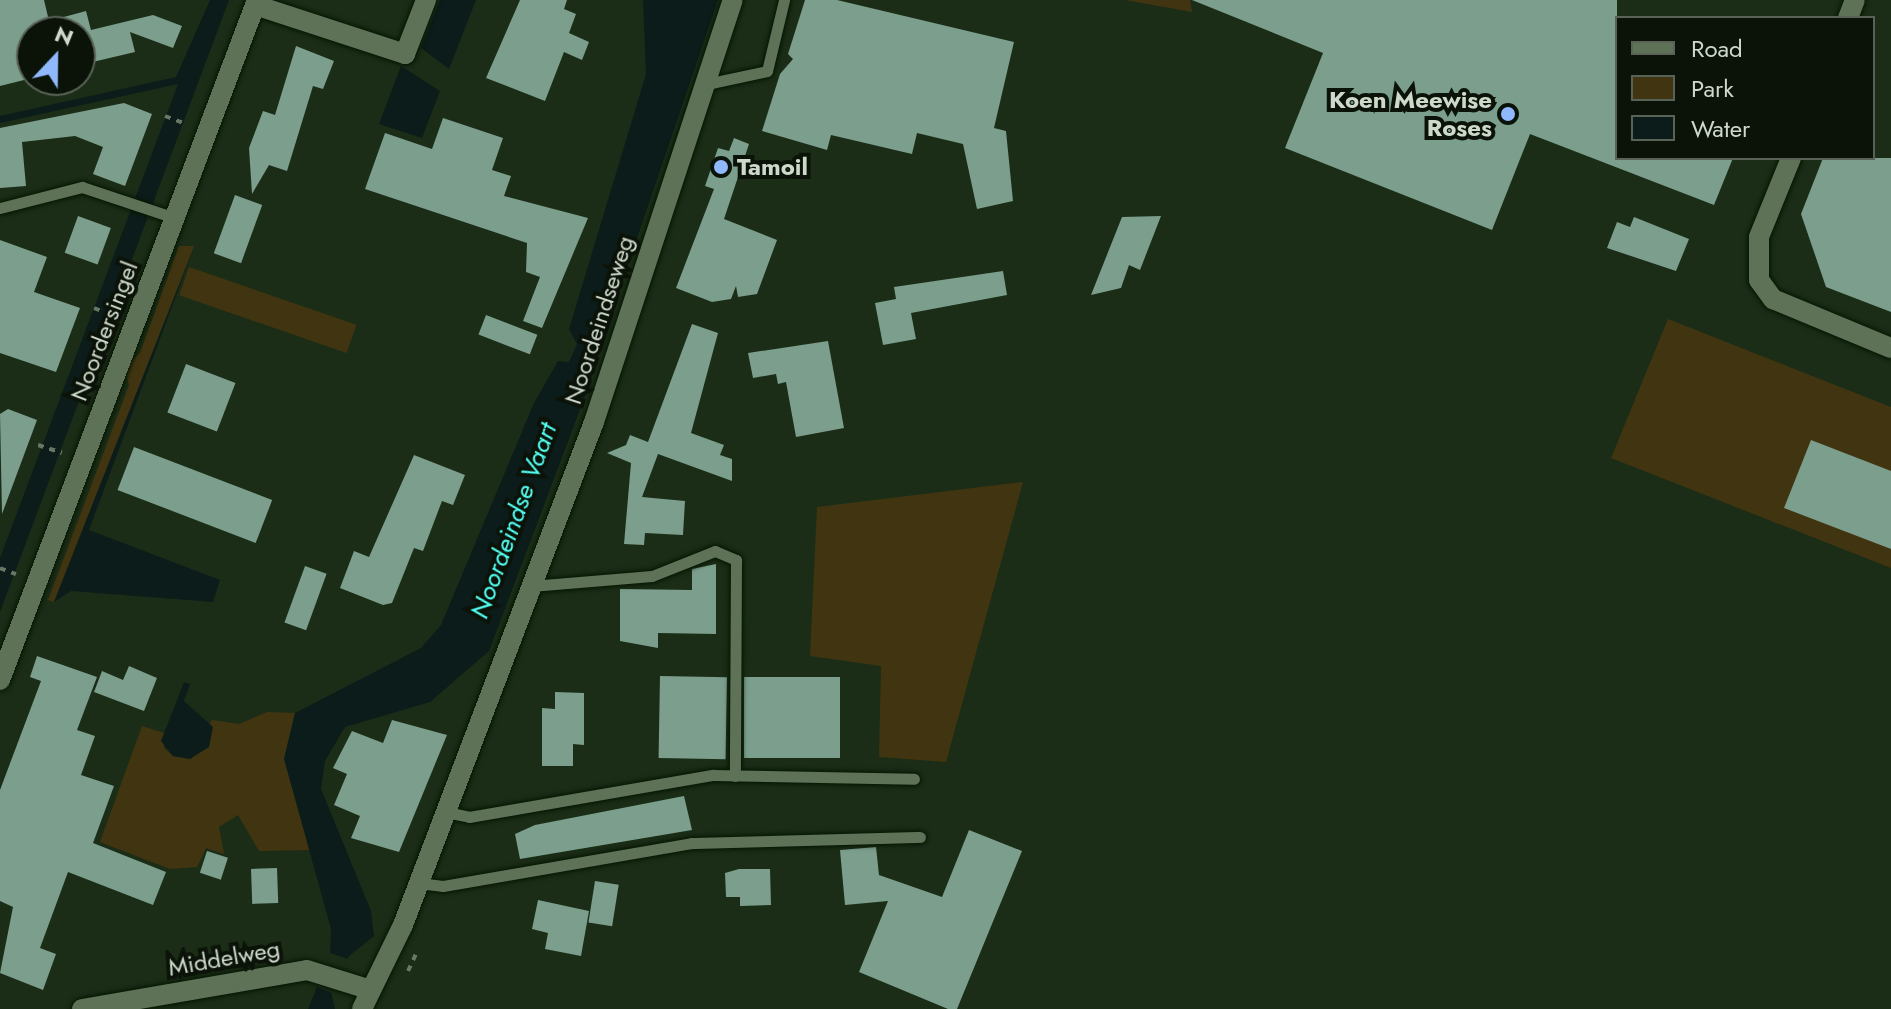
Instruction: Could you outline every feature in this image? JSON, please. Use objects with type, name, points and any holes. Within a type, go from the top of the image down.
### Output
[{"type":"street","points":[[256,2],[405,54],[426,0]]},
{"type":"street","name":"Noordeindseweg","points":[[362,1009],[419,883],[531,586],[711,83],[733,0]]},
{"type":"street","name":"Noordersingel","points":[[0,680],[256,2]]},
{"type":"street","points":[[1790,160],[1759,237],[1759,280],[1773,299],[1891,348]]},
{"type":"street","name":"Middelweg","points":[[82,1009],[331,974],[371,990]]},
{"type":"lane","points":[[711,83],[767,71],[784,0]]},
{"type":"lane","points":[[0,208],[82,187],[175,218]]},
{"type":"lane","points":[[531,586],[652,576],[715,551],[736,560],[735,776]]},
{"type":"lane","points":[[446,812],[469,817],[735,776],[914,779]]},
{"type":"lane","points":[[419,883],[443,886],[691,843],[920,837]]},
{"type":"path","points":[[165,116],[188,124]]},
{"type":"path","points":[[94,308],[109,315]]},
{"type":"path","points":[[38,445],[61,453]]},
{"type":"path","points":[[0,568],[15,574]]},
{"type":"green space","points":[[1125,0],[1190,0],[1192,12]]},
{"type":"green space","points":[[179,246],[194,246],[54,602],[48,600],[129,385],[124,368],[140,353]]},
{"type":"green space","points":[[189,267],[356,325],[347,353],[179,295]]},
{"type":"green space","points":[[1668,319],[1891,407],[1891,568],[1611,458]]},
{"type":"green space","points":[[1023,482],[946,762],[879,757],[881,666],[810,656],[817,507]]},
{"type":"green space","points":[[267,712],[295,713],[284,759],[311,850],[259,851],[238,815],[219,827],[224,854],[206,848],[197,867],[170,869],[100,842],[142,726],[164,733],[164,748],[173,756],[190,759],[212,720],[239,724]]},
{"type":"water","points":[[210,0],[229,0],[0,612],[0,558],[178,84],[0,123],[0,116],[176,77]]},
{"type":"water","points":[[440,0],[476,0],[449,69],[421,48]]},
{"type":"water","name":"Noordeindse Vaart","points":[[643,0],[718,0],[601,344],[589,348],[582,366],[590,383],[489,651],[430,702],[345,727],[325,761],[321,789],[371,911],[374,936],[349,956],[331,992],[335,1009],[308,1009],[330,955],[331,929],[284,759],[295,713],[421,648],[441,625],[534,403],[558,361],[569,362],[577,344],[569,329],[646,74]]},
{"type":"water","points":[[401,66],[440,91],[422,138],[379,124]]},
{"type":"water","points":[[193,250],[89,530],[220,580],[213,602],[71,591],[54,602]]},
{"type":"water","points":[[184,682],[190,684],[184,701],[213,727],[209,747],[190,759],[173,756],[161,741]]},
{"type":"pier","points":[[330,953],[348,959],[331,993],[317,987]]},
{"type":"building","points":[[0,0],[44,0],[48,16],[16,16],[16,82],[0,86]]},
{"type":"building","points":[[520,0],[567,0],[564,9],[576,14],[569,33],[589,42],[582,60],[564,52],[545,101],[486,78]]},
{"type":"building","points":[[805,0],[837,0],[1014,42],[994,128],[1006,131],[1013,201],[977,209],[963,144],[917,133],[912,154],[831,135],[827,150],[762,131],[780,74],[793,59],[788,54]]},
{"type":"building","name":"Koen Meewise Roses","points":[[1192,0],[1617,0],[1615,160],[1732,160],[1714,205],[1530,134],[1492,230],[1285,148],[1323,53]]},
{"type":"building","points":[[86,11],[87,16],[68,16]]},
{"type":"building","points":[[153,15],[182,26],[173,48],[130,32],[135,52],[96,61],[96,29]]},
{"type":"building","points":[[296,46],[334,61],[323,89],[313,86],[287,171],[269,165],[252,194],[249,148],[263,111],[275,115]]},
{"type":"building","points":[[124,103],[152,114],[125,186],[93,174],[103,147],[75,136],[22,142],[26,186],[0,188],[0,128]]},
{"type":"building","points":[[443,118],[503,138],[492,170],[511,176],[504,196],[588,218],[542,328],[523,321],[540,277],[526,272],[527,243],[365,189],[385,133],[432,149]]},
{"type":"building","points":[[734,138],[749,144],[724,219],[777,240],[757,294],[738,297],[736,286],[731,299],[712,302],[676,288],[714,189],[705,186],[718,148],[729,151]]},
{"type":"building","points":[[1891,158],[1891,312],[1826,287],[1801,214],[1822,160]]},
{"type":"building","points":[[235,195],[262,205],[241,263],[214,253]]},
{"type":"building","points":[[78,216],[111,228],[98,265],[65,253]]},
{"type":"building","points":[[1161,216],[1140,270],[1129,265],[1121,288],[1091,295],[1122,217]]},
{"type":"building","points":[[1634,217],[1689,239],[1676,271],[1607,248],[1617,222],[1630,227]]},
{"type":"building","points":[[0,240],[47,257],[34,292],[80,308],[56,372],[0,353]]},
{"type":"building","points":[[1003,271],[1007,295],[911,313],[916,339],[883,345],[875,303],[896,299],[894,287]]},
{"type":"building","points":[[486,315],[537,335],[530,354],[478,335]]},
{"type":"building","points":[[692,324],[718,333],[691,433],[724,445],[720,455],[732,459],[732,481],[658,454],[642,497],[685,501],[683,535],[645,533],[644,545],[624,544],[631,463],[607,453],[626,445],[630,435],[648,442]]},
{"type":"building","points":[[828,341],[844,428],[796,437],[786,382],[778,384],[776,374],[753,378],[748,353]]},
{"type":"building","points":[[186,364],[235,383],[217,432],[167,413]]},
{"type":"building","points":[[8,409],[37,420],[2,514],[0,414]]},
{"type":"building","points":[[1811,440],[1891,471],[1891,549],[1784,508]]},
{"type":"building","points":[[134,447],[272,500],[256,543],[118,490]]},
{"type":"building","points":[[414,455],[465,475],[453,505],[442,501],[423,551],[414,548],[392,603],[383,605],[340,588],[354,551],[369,557]]},
{"type":"building","points":[[716,564],[716,634],[658,633],[658,648],[620,641],[620,589],[692,590],[692,569]]},
{"type":"building","points":[[305,566],[327,574],[306,630],[284,622]]},
{"type":"building","points":[[37,656],[97,677],[77,730],[95,736],[81,775],[114,786],[93,843],[166,872],[153,905],[68,872],[40,948],[56,954],[43,990],[0,973],[13,907],[0,901],[0,790],[41,681],[30,677]]},
{"type":"building","points":[[129,666],[157,678],[144,711],[94,692],[102,671],[123,680]]},
{"type":"building","points":[[660,676],[727,677],[726,759],[659,758]]},
{"type":"building","points":[[744,677],[840,677],[840,758],[744,758]]},
{"type":"building","points":[[555,692],[584,693],[584,745],[573,744],[573,766],[542,766],[542,708],[555,709]]},
{"type":"building","points":[[392,720],[447,735],[399,852],[351,838],[360,816],[334,805],[347,774],[333,768],[352,731],[383,743]]},
{"type":"building","points":[[684,796],[692,830],[520,859],[515,834],[535,825]]},
{"type":"building","points":[[969,830],[1022,851],[957,1009],[948,1009],[859,972],[888,901],[845,905],[840,850],[876,847],[879,875],[942,897]]},
{"type":"building","points":[[207,851],[228,858],[221,880],[200,873]]},
{"type":"building","points":[[277,868],[278,903],[252,904],[251,869]]},
{"type":"building","points":[[739,869],[770,869],[771,905],[740,906],[740,897],[726,897],[725,873]]},
{"type":"building","points":[[595,881],[619,885],[612,926],[588,922]]},
{"type":"building","points":[[538,900],[589,911],[581,956],[545,949],[548,933],[532,929]]},
{"type":"place","name":"Koen Meewise Roses","points":[[1508,114]]},
{"type":"place","name":"Tamoil","points":[[721,167]]}]
